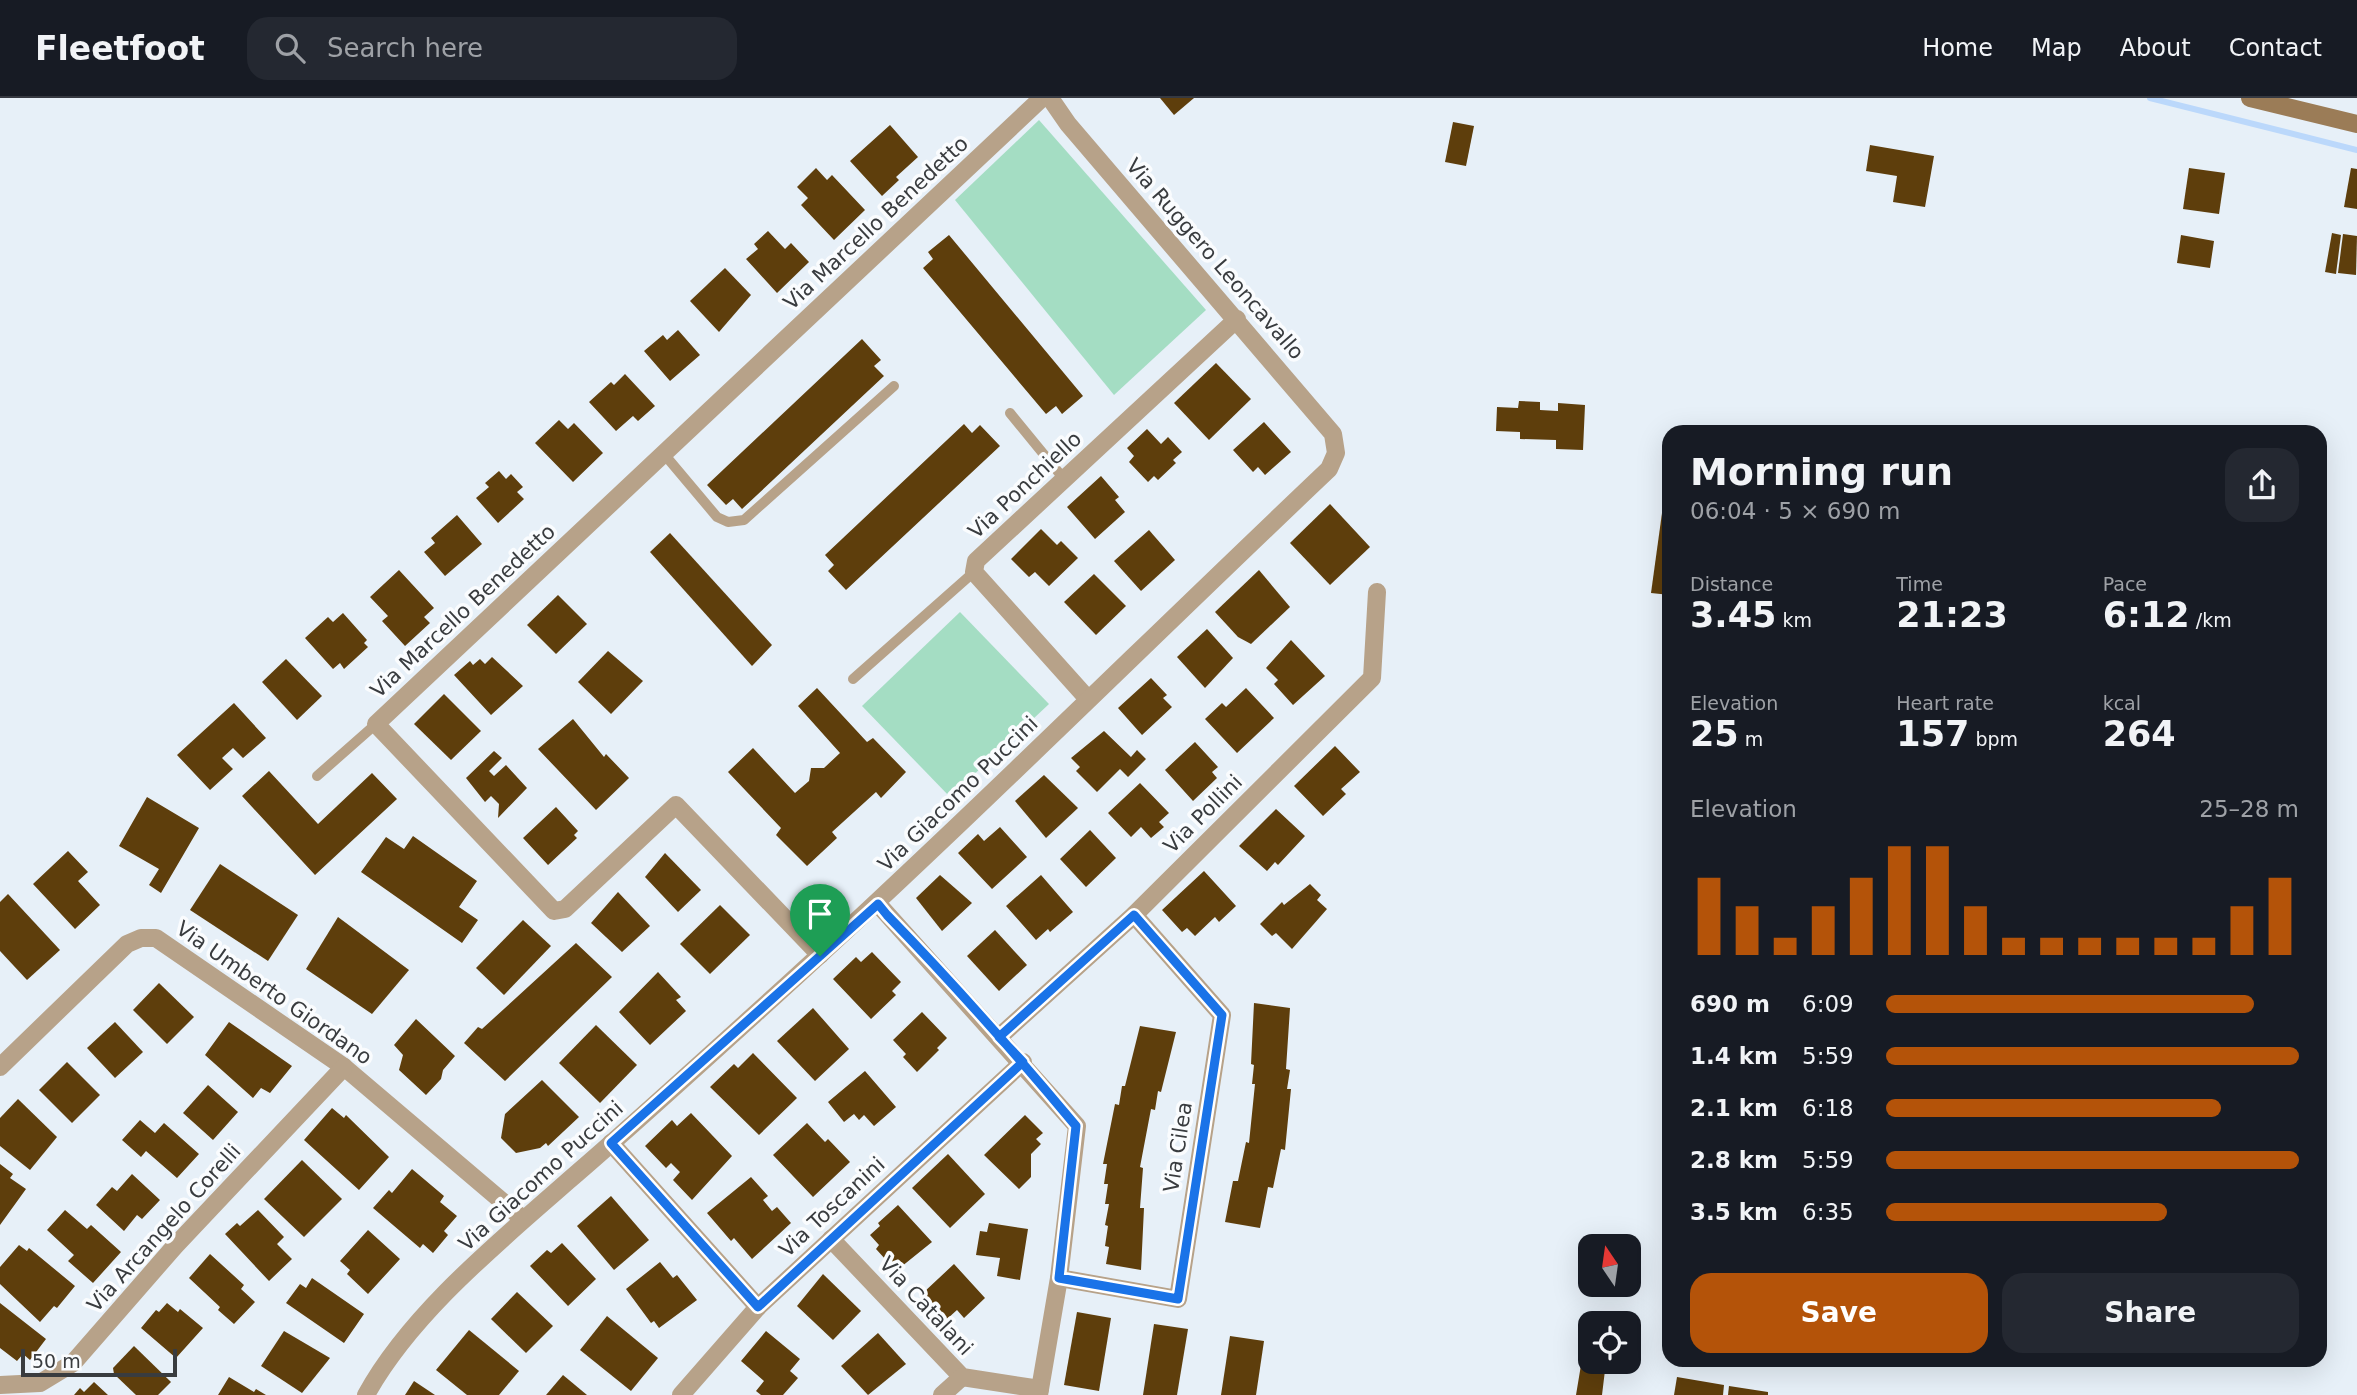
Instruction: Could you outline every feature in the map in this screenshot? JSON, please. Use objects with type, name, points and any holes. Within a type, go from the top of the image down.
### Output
[{"type":"street","name":"Via Marcello Benedetto","points":[[820,956],[676,805],[565,909],[554,911],[376,724],[1042,98]]},
{"type":"street","name":"Via Ruggero Leoncavallo","points":[[1050,98],[1068,124],[1334,434],[1336,453]]},
{"type":"street","points":[[2250,98],[2357,124]]},
{"type":"street","name":"Via Ponchiello","points":[[1087,698],[974,572],[976,561],[1237,319]]},
{"type":"street","name":"Via Giacomo Puccini","points":[[366,1395],[375,1378],[427,1314],[523,1219],[878,904],[1087,698],[1329,469],[1336,453]]},
{"type":"street","name":"Via Pollini","points":[[999,1037],[1134,915],[1372,678],[1377,592]]},
{"type":"street","points":[[878,904],[1023,1062],[1076,1126],[1059,1278],[1040,1392]]},
{"type":"street","name":"Via Cilea","points":[[1059,1278],[1178,1299],[1222,1015],[1134,915]]},
{"type":"street","name":"Via Umberto Giordano","points":[[0,1067],[127,944],[149,937],[164,940],[344,1067],[523,1219]]},
{"type":"street","name":"Via Toscanini","points":[[681,1395],[758,1307],[1023,1062]]},
{"type":"street","name":"Via Arcangelo Corelli","points":[[0,1385],[40,1383],[73,1363],[175,1245],[344,1067]]},
{"type":"street","points":[[611,1143],[758,1307]]},
{"type":"street","name":"Via Catalani","points":[[831,1239],[962,1377],[1040,1392]]},
{"type":"street","points":[[942,1395],[962,1377]]},
{"type":"lane","points":[[664,454],[716,517],[729,522],[744,520],[894,386]]},
{"type":"lane","points":[[1010,413],[1064,480]]},
{"type":"lane","points":[[853,679],[974,572]]},
{"type":"lane","points":[[317,776],[376,724]]},
{"type":"green space","points":[[1039,120],[1206,310],[1114,395],[955,200]]},
{"type":"green space","points":[[960,612],[1049,704],[950,797],[862,706]]},
{"type":"building","points":[[1160,98],[1194,98],[1174,115]]},
{"type":"building","points":[[1453,122],[1474,126],[1466,166],[1445,162]]},
{"type":"building","points":[[890,125],[918,157],[896,177],[899,180],[882,196],[850,161]]},
{"type":"building","points":[[1870,145],[1934,156],[1925,207],[1893,202],[1897,176],[1866,171]]},
{"type":"building","points":[[816,168],[827,180],[832,175],[865,210],[834,240],[801,205],[808,198],[797,187]]},
{"type":"building","points":[[2189,168],[2225,173],[2219,214],[2183,209]]},
{"type":"building","points":[[2351,168],[2357,169],[2357,209],[2344,207]]},
{"type":"building","points":[[768,231],[785,249],[791,243],[809,262],[777,293],[746,259],[758,249],[754,244]]},
{"type":"building","points":[[2332,233],[2341,235],[2336,274],[2325,272]]},
{"type":"building","points":[[2343,234],[2357,236],[2356,275],[2338,273]]},
{"type":"building","points":[[949,235],[1083,396],[1062,414],[1056,406],[1046,414],[923,268],[933,259],[928,252]]},
{"type":"building","points":[[2181,235],[2214,241],[2210,268],[2177,263]]},
{"type":"building","points":[[725,268],[751,295],[719,332],[690,301]]},
{"type":"building","points":[[678,330],[700,355],[670,381],[644,351],[663,335],[667,340]]},
{"type":"building","points":[[862,339],[881,360],[874,366],[884,376],[742,509],[733,499],[726,505],[707,485]]},
{"type":"building","points":[[1216,363],[1251,399],[1209,440],[1174,403]]},
{"type":"building","points":[[625,374],[655,406],[638,421],[633,416],[616,431],[589,402],[611,382],[614,385]]},
{"type":"building","points":[[1519,401],[1540,402],[1540,410],[1558,411],[1558,403],[1585,405],[1583,450],[1556,449],[1556,440],[1520,439],[1520,432],[1496,431],[1497,407],[1518,408]]},
{"type":"building","points":[[559,420],[568,429],[574,423],[603,453],[573,482],[535,443]]},
{"type":"building","points":[[1264,422],[1291,452],[1265,475],[1258,467],[1253,472],[1233,450]]},
{"type":"building","points":[[964,424],[972,433],[980,425],[1000,446],[846,590],[828,571],[834,565],[825,555]]},
{"type":"building","points":[[1147,429],[1161,444],[1168,437],[1182,452],[1173,460],[1176,463],[1158,480],[1154,476],[1148,482],[1129,462],[1134,456],[1127,448]]},
{"type":"building","points":[[499,471],[506,479],[511,474],[523,487],[517,492],[524,499],[498,523],[476,498],[489,487],[485,483]]},
{"type":"building","points":[[1101,476],[1119,497],[1115,500],[1125,512],[1095,539],[1067,507]]},
{"type":"building","points":[[1330,504],[1370,547],[1330,585],[1290,543]]},
{"type":"building","points":[[1662,513],[1662,594],[1651,593]]},
{"type":"building","points":[[457,515],[482,544],[445,576],[424,552],[435,543],[431,538]]},
{"type":"building","points":[[1041,529],[1057,545],[1061,541],[1078,558],[1049,586],[1035,572],[1029,577],[1011,559]]},
{"type":"building","points":[[1149,530],[1175,560],[1141,591],[1114,561]]},
{"type":"building","points":[[670,533],[772,645],[752,666],[650,552]]},
{"type":"building","points":[[399,570],[434,608],[424,617],[430,623],[405,646],[382,621],[388,616],[370,597]]},
{"type":"building","points":[[1259,570],[1290,607],[1251,644],[1238,637],[1215,612]]},
{"type":"building","points":[[1094,574],[1126,606],[1096,635],[1064,602]]},
{"type":"building","points":[[558,595],[587,624],[556,654],[527,625]]},
{"type":"building","points":[[343,613],[367,640],[364,643],[368,647],[344,669],[340,663],[333,669],[305,638],[328,617],[333,622]]},
{"type":"building","points":[[1207,629],[1233,658],[1205,688],[1177,657]]},
{"type":"building","points":[[1291,640],[1325,676],[1293,705],[1274,684],[1278,680],[1266,668]]},
{"type":"building","points":[[608,651],[643,681],[611,714],[578,682]]},
{"type":"building","points":[[492,657],[523,686],[491,715],[454,675],[470,661],[473,665],[480,659],[485,664]]},
{"type":"building","points":[[286,659],[322,696],[297,720],[262,682]]},
{"type":"building","points":[[1151,678],[1167,695],[1163,698],[1172,707],[1142,735],[1118,708]]},
{"type":"building","points":[[817,688],[867,742],[873,738],[906,772],[881,798],[876,792],[832,832],[837,838],[807,866],[776,835],[781,828],[728,772],[753,748],[795,793],[809,781],[811,768],[824,768],[840,753],[798,706]]},
{"type":"building","points":[[1246,688],[1274,718],[1237,753],[1205,719],[1222,703],[1226,707]]},
{"type":"building","points":[[444,694],[481,731],[451,760],[414,724]]},
{"type":"building","points":[[234,703],[266,738],[243,758],[233,748],[222,758],[233,769],[210,790],[177,755]]},
{"type":"building","points":[[573,719],[604,757],[606,754],[629,778],[596,810],[538,749]]},
{"type":"building","points":[[1104,731],[1131,757],[1137,750],[1146,759],[1128,777],[1120,769],[1097,792],[1076,771],[1080,767],[1071,758]]},
{"type":"building","points":[[1195,742],[1218,767],[1212,772],[1217,778],[1193,801],[1165,770]]},
{"type":"building","points":[[1335,746],[1360,772],[1341,789],[1346,794],[1323,816],[1294,786]]},
{"type":"building","points":[[494,751],[502,758],[489,771],[494,776],[506,765],[527,788],[498,818],[499,804],[491,796],[485,802],[466,778]]},
{"type":"building","points":[[269,771],[318,824],[372,773],[397,799],[315,875],[242,796]]},
{"type":"building","points":[[1044,775],[1078,808],[1046,838],[1015,801]]},
{"type":"building","points":[[1140,783],[1169,813],[1159,822],[1164,827],[1151,838],[1141,827],[1131,837],[1108,813]]},
{"type":"building","points":[[147,797],[199,828],[161,893],[149,885],[159,869],[119,846]]},
{"type":"building","points":[[556,807],[578,831],[574,835],[577,838],[548,865],[523,838]]},
{"type":"building","points":[[1276,809],[1305,836],[1278,865],[1275,862],[1267,871],[1239,846]]},
{"type":"building","points":[[1000,827],[1027,857],[992,889],[958,853],[978,834],[984,841]]},
{"type":"building","points":[[1090,830],[1116,858],[1086,887],[1060,859]]},
{"type":"building","points":[[413,836],[477,881],[459,907],[478,920],[462,943],[361,872],[386,837],[404,849]]},
{"type":"building","points":[[68,851],[88,872],[78,881],[100,905],[75,929],[33,884]]},
{"type":"building","points":[[665,853],[701,890],[678,912],[645,877]]},
{"type":"building","points":[[220,864],[298,915],[268,961],[190,910]]},
{"type":"building","points":[[1204,871],[1236,906],[1219,922],[1215,917],[1195,936],[1187,928],[1182,932],[1162,910]]},
{"type":"building","points":[[940,875],[972,903],[942,931],[916,898]]},
{"type":"building","points":[[1041,875],[1073,912],[1036,940],[1006,906]]},
{"type":"building","points":[[1310,884],[1321,895],[1317,900],[1327,909],[1292,949],[1276,933],[1272,936],[1260,924],[1282,902],[1284,905]]},
{"type":"building","points":[[618,892],[650,926],[622,952],[591,923]]},
{"type":"building","points":[[8,894],[60,950],[27,980],[0,951],[0,902]]},
{"type":"building","points":[[720,905],[750,935],[710,974],[680,944]]},
{"type":"building","points":[[338,917],[409,970],[372,1014],[306,969]]},
{"type":"building","points":[[523,920],[551,946],[504,995],[476,968]]},
{"type":"building","points":[[995,930],[1027,965],[999,991],[967,956]]},
{"type":"building","points":[[576,943],[612,977],[505,1081],[464,1043],[478,1027],[482,1029]]},
{"type":"building","points":[[872,952],[901,982],[892,991],[896,995],[871,1019],[833,979],[856,957],[861,962]]},
{"type":"building","points":[[658,972],[681,997],[676,1000],[686,1011],[650,1045],[619,1012]]},
{"type":"building","points":[[159,983],[194,1017],[167,1044],[133,1010]]},
{"type":"building","points":[[1254,1003],[1290,1008],[1286,1069],[1290,1070],[1287,1089],[1291,1089],[1285,1150],[1281,1149],[1273,1188],[1268,1187],[1260,1228],[1225,1222],[1233,1181],[1238,1181],[1246,1142],[1249,1143],[1255,1084],[1252,1084],[1254,1065],[1251,1064]]},
{"type":"building","points":[[813,1008],[849,1049],[815,1081],[777,1041]]},
{"type":"building","points":[[922,1012],[947,1038],[917,1072],[903,1057],[906,1054],[893,1040]]},
{"type":"building","points":[[416,1019],[455,1056],[443,1070],[441,1079],[426,1095],[399,1070],[403,1055],[394,1045]]},
{"type":"building","points":[[115,1022],[143,1052],[115,1078],[87,1048]]},
{"type":"building","points":[[229,1022],[292,1066],[270,1093],[261,1088],[253,1098],[205,1055]]},
{"type":"building","points":[[596,1025],[637,1065],[600,1103],[559,1063]]},
{"type":"building","points":[[1140,1026],[1176,1032],[1161,1092],[1158,1091],[1155,1110],[1151,1109],[1140,1167],[1143,1168],[1140,1208],[1144,1208],[1141,1270],[1106,1264],[1109,1247],[1105,1246],[1108,1226],[1105,1225],[1109,1204],[1105,1204],[1108,1184],[1104,1184],[1107,1164],[1103,1164],[1115,1104],[1119,1105]]},
{"type":"building","points":[[753,1053],[797,1098],[759,1135],[710,1087],[734,1064],[738,1068]]},
{"type":"building","points":[[67,1062],[100,1095],[72,1123],[39,1090]]},
{"type":"building","points":[[865,1071],[896,1107],[874,1126],[864,1115],[859,1120],[854,1114],[844,1122],[828,1102]]},
{"type":"building","points":[[542,1080],[579,1117],[548,1146],[546,1143],[540,1148],[516,1153],[501,1138],[505,1114]]},
{"type":"building","points":[[208,1085],[238,1112],[213,1140],[183,1113]]},
{"type":"building","points":[[18,1099],[57,1137],[30,1170],[0,1146],[0,1118]]},
{"type":"building","points":[[332,1108],[344,1118],[346,1115],[389,1157],[359,1190],[304,1140]]},
{"type":"building","points":[[691,1113],[732,1156],[692,1200],[673,1180],[680,1172],[671,1163],[666,1168],[645,1146],[672,1120],[677,1126]]},
{"type":"building","points":[[1025,1115],[1043,1133],[1036,1139],[1041,1144],[1031,1154],[1031,1177],[1019,1189],[984,1155]]},
{"type":"building","points":[[140,1120],[155,1133],[164,1123],[199,1154],[177,1178],[146,1151],[141,1157],[122,1140]]},
{"type":"building","points":[[807,1123],[825,1142],[828,1139],[850,1162],[813,1197],[773,1155]]},
{"type":"building","points":[[948,1154],[985,1194],[950,1228],[912,1188]]},
{"type":"building","points":[[302,1160],[342,1199],[304,1237],[264,1199]]},
{"type":"building","points":[[0,1164],[13,1174],[10,1178],[26,1189],[0,1225]]},
{"type":"building","points":[[412,1169],[444,1196],[440,1202],[457,1216],[444,1231],[448,1235],[433,1253],[423,1244],[420,1248],[373,1208],[389,1190],[392,1193]]},
{"type":"building","points":[[132,1174],[160,1200],[142,1219],[137,1215],[124,1231],[96,1205],[112,1187],[117,1191]]},
{"type":"building","points":[[751,1177],[768,1196],[763,1200],[772,1211],[777,1207],[791,1223],[752,1259],[734,1238],[731,1241],[707,1213]]},
{"type":"building","points":[[611,1196],[649,1240],[614,1270],[577,1226]]},
{"type":"building","points":[[898,1205],[932,1242],[896,1271],[876,1249],[879,1245],[870,1235],[880,1226],[878,1223]]},
{"type":"building","points":[[65,1210],[87,1229],[91,1225],[121,1252],[93,1283],[68,1261],[74,1255],[47,1230]]},
{"type":"building","points":[[258,1210],[284,1237],[277,1244],[292,1259],[269,1281],[225,1234],[237,1223],[240,1226]]},
{"type":"building","points":[[989,1223],[1028,1229],[1020,1280],[997,1276],[1000,1258],[976,1255],[980,1231],[987,1232]]},
{"type":"building","points":[[368,1230],[400,1259],[368,1294],[347,1274],[350,1270],[340,1261]]},
{"type":"building","points":[[562,1243],[596,1279],[568,1306],[530,1266],[547,1250],[551,1253]]},
{"type":"building","points":[[19,1245],[27,1251],[29,1248],[75,1286],[57,1308],[54,1306],[40,1322],[0,1284],[0,1267]]},
{"type":"building","points":[[210,1254],[244,1285],[241,1289],[255,1302],[234,1324],[189,1278]]},
{"type":"building","points":[[660,1262],[673,1278],[677,1275],[697,1300],[659,1328],[654,1321],[651,1323],[626,1289]]},
{"type":"building","points":[[954,1264],[985,1298],[964,1318],[957,1310],[947,1319],[923,1293]]},
{"type":"building","points":[[823,1274],[861,1311],[833,1340],[797,1306]]},
{"type":"building","points":[[312,1278],[364,1314],[344,1343],[286,1303],[300,1284],[306,1288]]},
{"type":"building","points":[[517,1292],[553,1326],[526,1353],[491,1319]]},
{"type":"building","points":[[0,1303],[46,1339],[30,1360],[23,1354],[17,1361],[0,1348]]},
{"type":"building","points":[[167,1303],[178,1312],[180,1309],[203,1328],[176,1358],[141,1328],[156,1310],[159,1312]]},
{"type":"building","points":[[1077,1312],[1111,1318],[1099,1391],[1064,1385]]},
{"type":"building","points":[[607,1316],[658,1358],[631,1391],[580,1350]]},
{"type":"building","points":[[1154,1324],[1188,1329],[1177,1395],[1143,1395]]},
{"type":"building","points":[[469,1330],[519,1371],[499,1395],[467,1395],[436,1370]]},
{"type":"building","points":[[284,1331],[330,1358],[302,1393],[261,1366]]},
{"type":"building","points":[[766,1331],[800,1359],[790,1371],[798,1378],[783,1395],[761,1395],[756,1391],[764,1381],[741,1361]]},
{"type":"building","points":[[878,1333],[906,1364],[868,1395],[841,1366]]},
{"type":"building","points":[[1230,1336],[1264,1341],[1256,1395],[1221,1395]]},
{"type":"building","points":[[134,1346],[171,1382],[158,1395],[136,1395],[114,1374],[113,1368]]},
{"type":"building","points":[[1580,1374],[1605,1374],[1602,1395],[1576,1395]]},
{"type":"building","points":[[563,1375],[587,1395],[546,1395]]},
{"type":"building","points":[[229,1377],[254,1392],[256,1389],[266,1395],[218,1395]]},
{"type":"building","points":[[1677,1377],[1724,1385],[1723,1395],[1674,1395]]},
{"type":"building","points":[[414,1381],[435,1395],[405,1395]]},
{"type":"building","points":[[94,1382],[108,1395],[74,1395],[80,1388],[84,1392]]},
{"type":"building","points":[[1729,1386],[1768,1392],[1768,1395],[1728,1395]]},
{"type":"waterway","points":[[2150,98],[2357,150]]},
{"type":"route","points":[[820,956],[611,1143],[758,1307],[1023,1062],[999,1037],[1134,915],[1222,1015],[1178,1299],[1059,1278],[1076,1126],[1023,1062],[999,1037],[887,915],[878,904],[820,956]]}]
